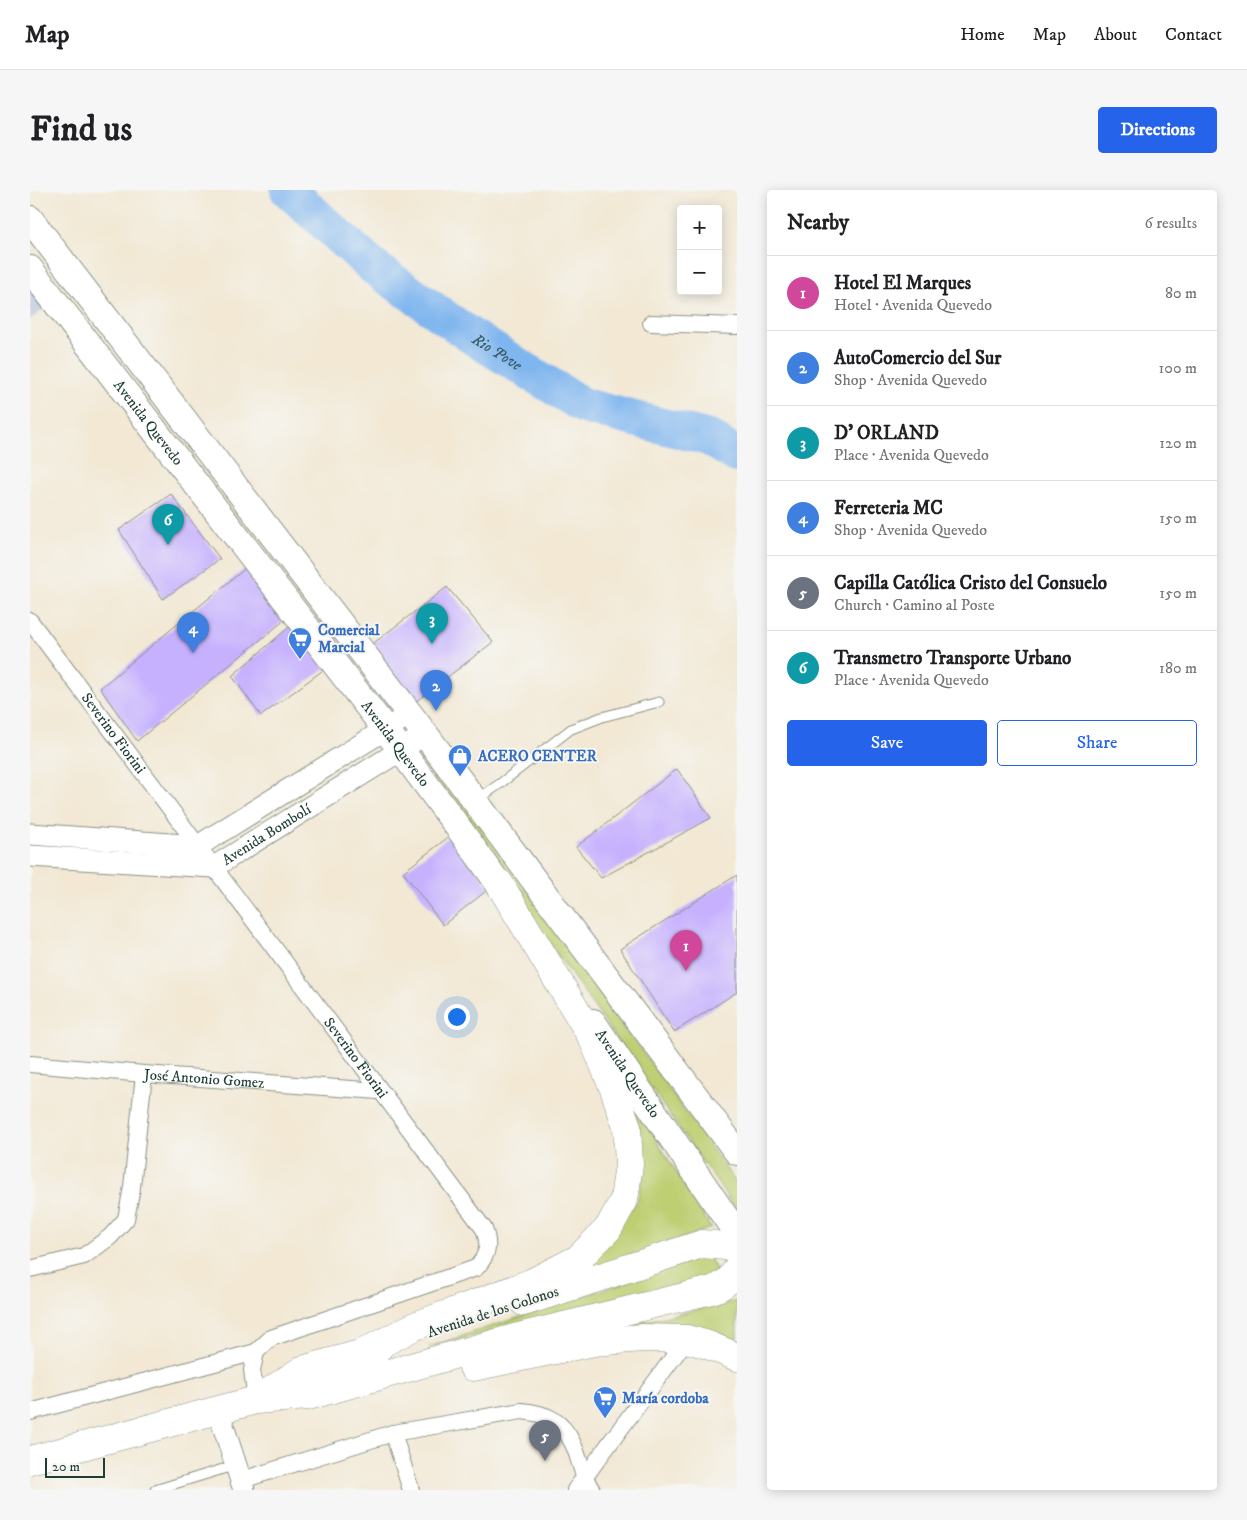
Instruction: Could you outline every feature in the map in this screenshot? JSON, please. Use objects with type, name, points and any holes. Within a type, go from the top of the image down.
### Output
[{"type":"highway","points":[[363,1367],[415,1326],[531,1283],[578,1259],[608,1229],[624,1200],[629,1165],[627,1127],[614,1089],[593,1039],[499,883]]},
{"type":"highway","name":"Avenida de los Colonos","points":[[363,1367],[702,1244],[737,1247]]},
{"type":"highway","name":"Avenida de los Colonos","points":[[30,1460],[256,1400],[302,1370],[363,1367],[518,1338],[712,1290],[730,1280],[737,1269]]},
{"type":"highway","points":[[363,1367],[421,1378],[594,1342],[642,1338],[687,1339],[708,1344],[737,1357]]},
{"type":"main road","name":"Avenida Quevedo","points":[[30,219],[417,724],[737,1152]]},
{"type":"main road","name":"Avenida Quevedo","points":[[30,269],[386,730],[499,883],[737,1234]]},
{"type":"street","points":[[651,323],[737,326]]},
{"type":"street","name":"Severino Fiorini","points":[[30,621],[379,1091],[484,1229],[488,1240],[488,1252],[476,1268],[271,1338],[256,1352]]},
{"type":"street","name":"Avenida Bombolí","points":[[30,834],[198,846],[386,730],[417,724]]},
{"type":"street","name":"Avenida Bombolí","points":[[30,856],[214,867],[401,750],[417,724]]},
{"type":"street","name":"José Antonio Gomez","points":[[30,1064],[379,1091]]},
{"type":"street","points":[[30,1269],[84,1256],[110,1238],[126,1219],[132,1187],[144,1074]]},
{"type":"street","points":[[584,1486],[687,1339]]},
{"type":"street","points":[[30,1412],[256,1352],[252,1370],[256,1400]]},
{"type":"street","points":[[218,1410],[241,1478],[393,1433],[521,1411],[538,1412],[559,1423],[573,1443],[584,1486]]},
{"type":"street","points":[[393,1433],[411,1490]]},
{"type":"lane","points":[[475,801],[501,784],[571,729],[602,717],[659,702]]},
{"type":"lane","points":[[155,1490],[241,1478]]},
{"type":"shaded area","points":[[30,286],[46,307],[30,320]]},
{"type":"green space","points":[[423,745],[737,1184],[737,1211],[415,751]]},
{"type":"green space","points":[[636,1107],[711,1228],[572,1278],[637,1202],[642,1179]]},
{"type":"green space","points":[[708,1255],[720,1277],[429,1347]]},
{"type":"green space","points":[[737,1301],[737,1340],[713,1332],[610,1329]]},
{"type":"building","points":[[171,494],[220,559],[163,599],[119,530]]},
{"type":"building","points":[[248,566],[287,618],[137,741],[100,688]]},
{"type":"building","points":[[447,587],[493,642],[414,703],[371,645]]},
{"type":"building","name":"Comercial Marcial","points":[[294,623],[326,668],[261,716],[232,676]]},
{"type":"building","points":[[677,769],[711,818],[601,878],[576,847]]},
{"type":"building","points":[[451,835],[490,888],[443,925],[403,872]]},
{"type":"building","points":[[737,875],[737,992],[674,1032],[620,949]]},
{"type":"waterway","name":"Rio Pove","points":[[288,190],[372,266],[474,338],[584,406],[709,438],[737,455]]},
{"type":"place","name":"Transmetro Transporte Urbano","points":[[168,545]]},
{"type":"place","name":"D' ORLAND","points":[[432,644]]},
{"type":"place","name":"Ferreteria MC","points":[[193,653]]},
{"type":"place","name":"Comercial Marcial","points":[[300,660]]},
{"type":"place","name":"AutoComercio del Sur","points":[[436,711]]},
{"type":"place","name":"ACERO CENTER","points":[[460,777]]},
{"type":"place","name":"Hotel El Marques","points":[[686,971]]},
{"type":"place","name":"María cordoba","points":[[605,1419]]},
{"type":"place","name":"Capilla Católica Cristo del Consuelo","points":[[545,1461]]}]
